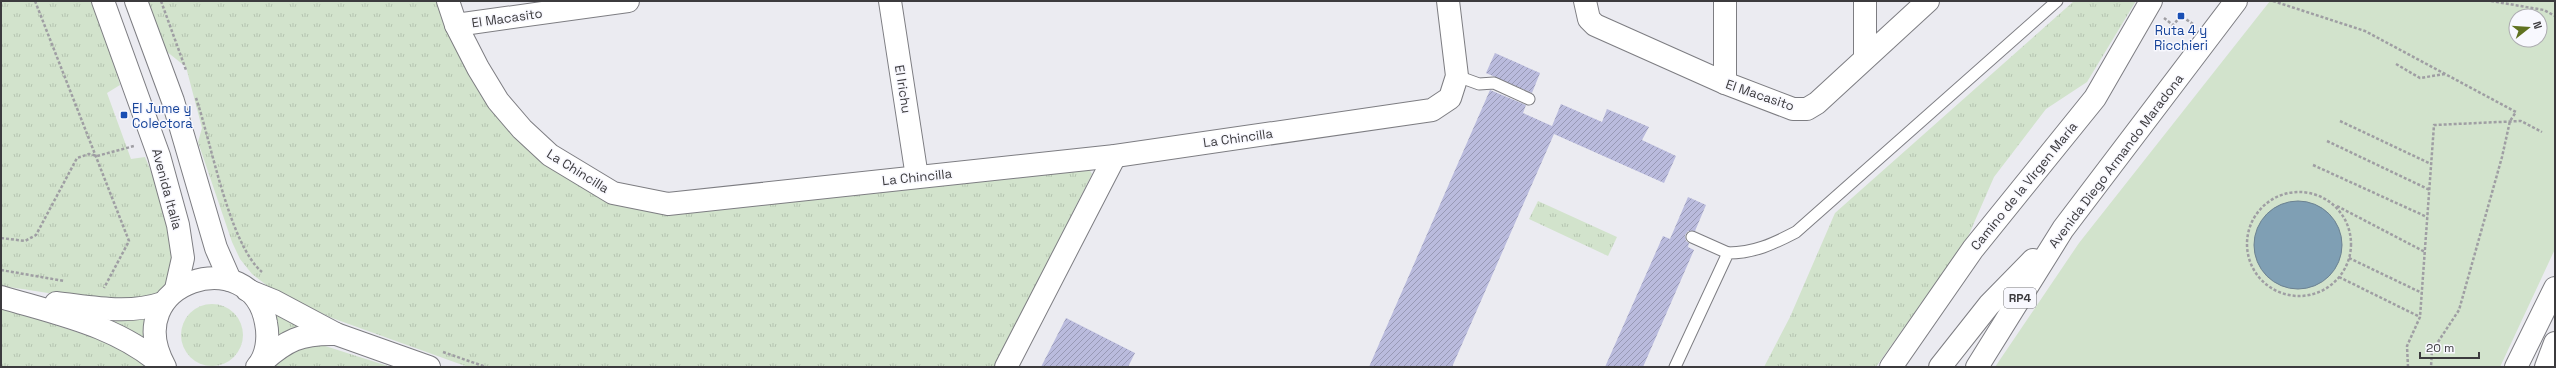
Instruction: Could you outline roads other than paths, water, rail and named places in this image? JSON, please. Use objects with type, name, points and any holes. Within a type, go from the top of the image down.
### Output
[{"type":"street","name":"Avenida Italia","points":[[103,1],[153,140],[178,225],[182,258],[170,296],[156,319],[154,336],[158,354],[164,367]]},
{"type":"street","points":[[136,1],[168,87],[190,153],[216,248],[239,285],[258,302],[266,325],[266,349],[258,365]]},
{"type":"street","name":"La Chincilla","points":[[448,1],[456,25],[478,68],[498,101],[522,130],[550,155],[613,193],[668,204],[1116,156],[1432,110],[1450,98],[1457,76]]},
{"type":"street","name":"El Macasito","points":[[456,25],[628,1]]},
{"type":"street","name":"El Irichu","points":[[890,1],[917,177]]},
{"type":"street","points":[[1448,1],[1457,76]]},
{"type":"street","points":[[1725,1],[1726,83]]},
{"type":"street","points":[[1865,1],[1865,56]]},
{"type":"street","name":"El Macasito","points":[[1587,10],[1595,25],[1726,83],[1793,109],[1807,109],[1817,103],[1865,56],[1928,1]]},
{"type":"street","name":"Avenida Diego Armando Maradona","points":[[1977,367],[2063,229],[2236,1]]},
{"type":"street","name":"Camino de la Virgen María","points":[[1891,367],[1974,248],[2095,98],[2149,4]]},
{"type":"street","points":[[1006,367],[1116,156]]},
{"type":"street","points":[[1940,367],[1989,305],[2063,229]]},
{"type":"street","points":[[1,297],[122,310],[138,310],[170,296],[201,278],[214,277],[239,285],[286,307],[336,334],[432,358]]},
{"type":"street","points":[[2516,367],[2555,288]]},
{"type":"street","points":[[1,297],[80,321],[119,335],[135,344],[164,367]]},
{"type":"street","points":[[258,365],[290,340],[305,335],[336,334]]},
{"type":"street","points":[[2546,367],[2555,343]]},
{"type":"lane","points":[[1692,237],[1728,253],[1744,253],[1770,246],[1796,232],[2057,1]]},
{"type":"lane","points":[[1457,76],[1478,84],[1494,83],[1529,99]]},
{"type":"lane","points":[[1675,367],[1728,253]]},
{"type":"water","points":[[2298,201],[2315,205],[2329,214],[2338,228],[2342,245],[2338,262],[2329,276],[2315,285],[2298,289],[2281,285],[2267,276],[2258,262],[2254,245],[2258,228],[2267,214],[2281,205]]},
{"type":"place","name":"Ruta 4 y Ricchieri","points":[[2181,16]]},
{"type":"place","name":"El Jume y Colectora","points":[[124,115]]}]
